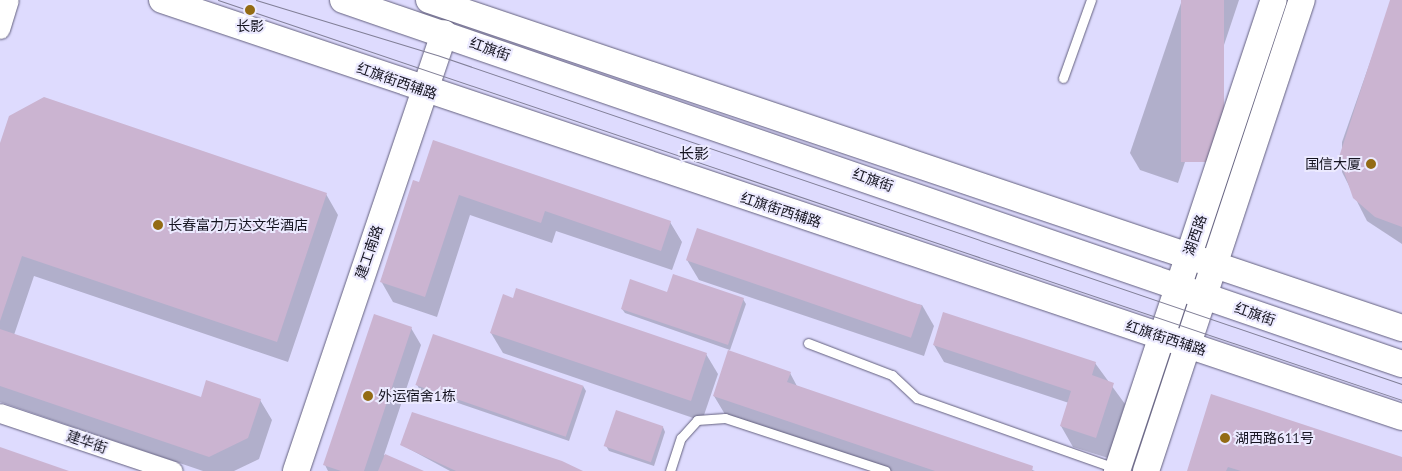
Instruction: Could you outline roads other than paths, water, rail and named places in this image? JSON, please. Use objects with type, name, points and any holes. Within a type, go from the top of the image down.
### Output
[{"type":"main road","name":"红旗街西辅路","points":[[162,0],[424,91],[1402,417]]},
{"type":"main road","name":"红旗街","points":[[343,0],[1178,285],[1402,364]]},
{"type":"main road","name":"红旗街","points":[[429,0],[1216,263],[1402,328]]},
{"type":"main road","name":"湖西路","points":[[1118,470],[1160,336],[1274,0]]},
{"type":"main road","name":"湖西路","points":[[1146,471],[1190,345],[1302,0]]},
{"type":"main road","name":"建工南路","points":[[296,471],[444,33]]},
{"type":"street","points":[[0,29],[9,0]]},
{"type":"street","name":"建华街","points":[[0,413],[173,471]]},
{"type":"lane","points":[[1063,78],[1091,0]]},
{"type":"lane","points":[[808,343],[892,375],[917,398],[1118,470]]},
{"type":"lane","points":[[670,471],[681,438],[697,420],[725,418],[886,471]]},
{"type":"tram line","points":[[218,0],[1402,400]]},
{"type":"tram line","points":[[256,0],[437,55],[1402,384]]},
{"type":"place","name":"长影","points":[[250,10]]},
{"type":"place","name":"国信大厦","points":[[1371,164]]},
{"type":"place","name":"长春富力万达文华酒店","points":[[158,225]]},
{"type":"place","name":"外运宿舍1栋","points":[[368,396]]},
{"type":"place","name":"湖西路611号","points":[[1225,438]]},
{"type":"district","name":"长影","points":[[694,154]]}]
